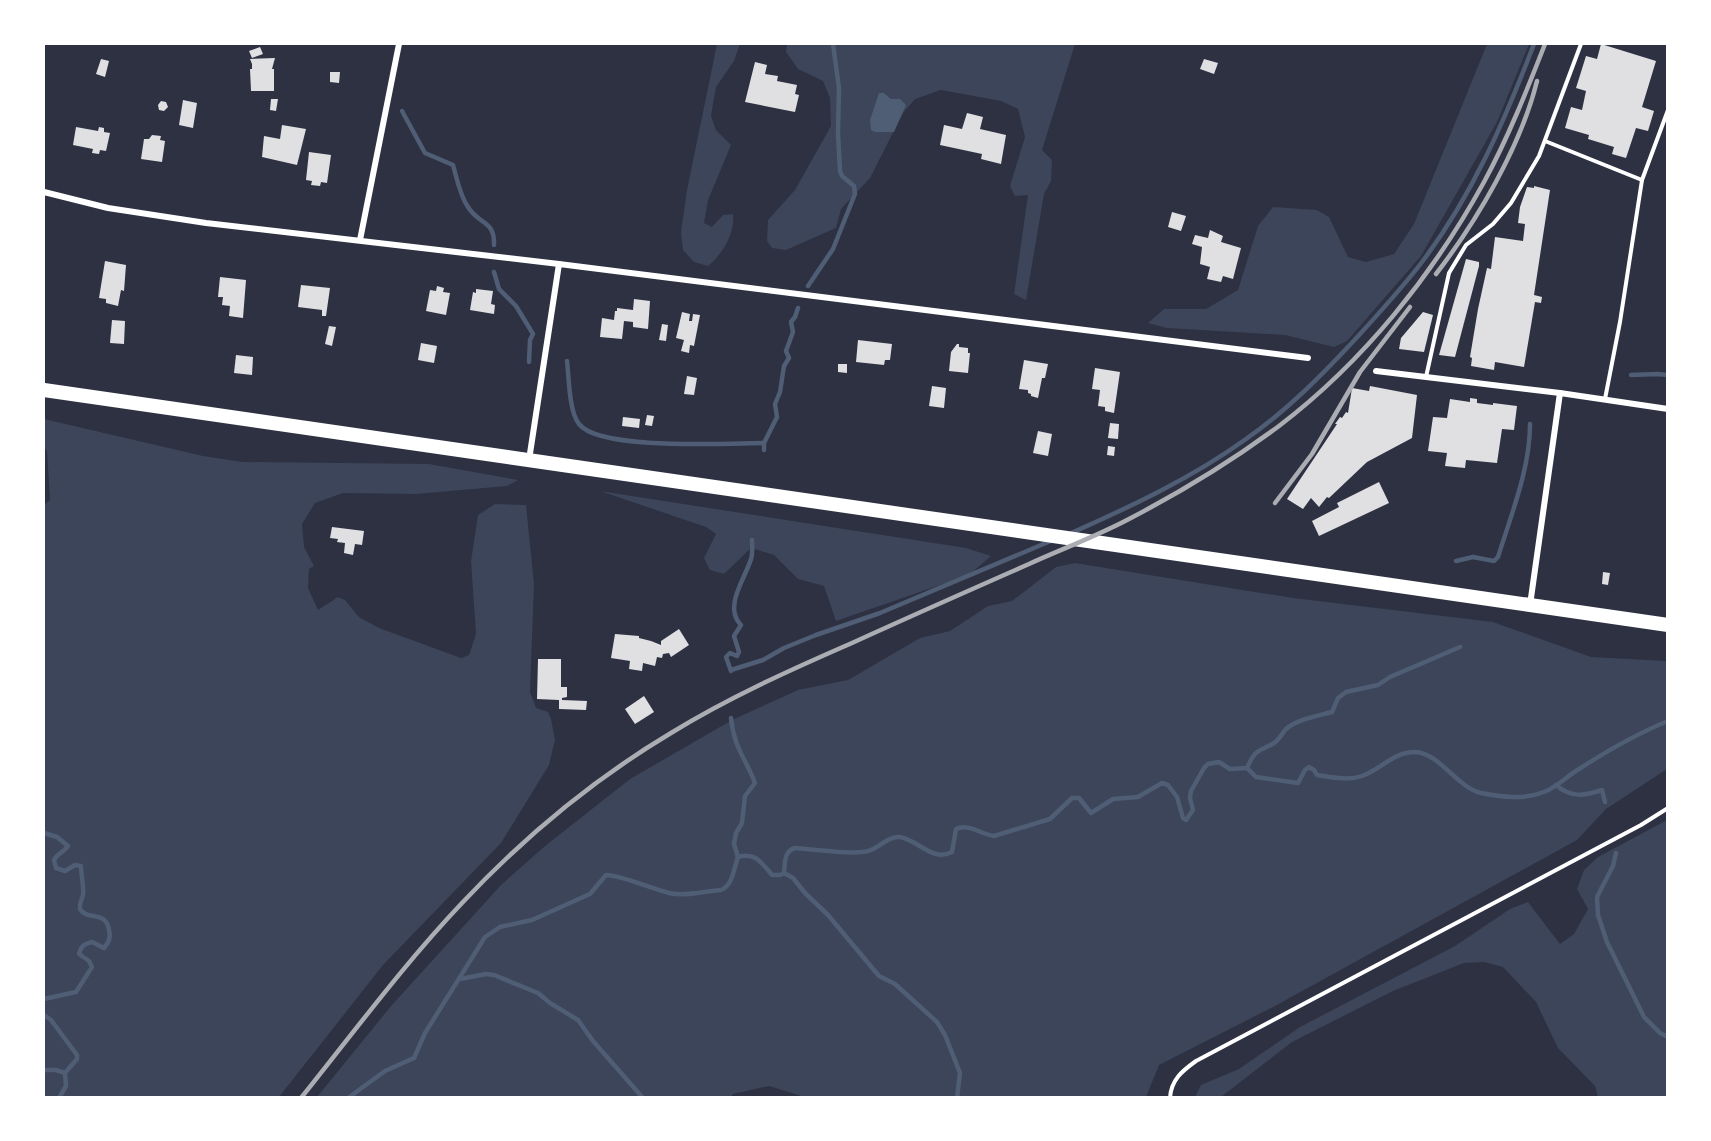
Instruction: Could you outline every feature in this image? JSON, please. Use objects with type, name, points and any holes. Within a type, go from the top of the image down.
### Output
[{"type":"highway","points":[[44,390],[1668,625]]},
{"type":"street","points":[[360,240],[399,44]]},
{"type":"street","points":[[44,192],[108,208],[148,215],[1308,358]]},
{"type":"street","points":[[529,460],[559,264]]},
{"type":"street","points":[[1376,371],[1560,393],[1668,409]]},
{"type":"street","points":[[1530,605],[1560,393]]},
{"type":"lane","points":[[1426,377],[1449,273],[1466,245],[1493,224],[1511,203],[1539,156],[1581,44]]},
{"type":"lane","points":[[1605,400],[1620,322],[1642,180],[1668,110]]},
{"type":"lane","points":[[1545,141],[1642,180]]},
{"type":"lane","points":[[1170,1098],[1174,1080],[1196,1062],[1641,825],[1668,808]]},
{"type":"shaded area","points":[[717,44],[740,44],[734,61],[716,87],[711,116],[716,130],[731,145],[708,200],[704,223],[712,227],[723,215],[733,214],[733,221],[727,243],[708,266],[694,262],[683,250],[681,232],[687,190]]},
{"type":"shaded area","points":[[787,44],[1075,44],[1042,150],[1052,160],[1051,181],[1044,194],[1026,300],[1014,294],[1028,195],[1015,196],[1010,186],[1025,137],[1018,109],[1001,101],[941,90],[915,99],[903,113],[870,178],[841,209],[836,228],[786,250],[772,248],[767,241],[768,220],[795,190],[831,126],[830,98],[823,81],[798,69],[786,52]]},
{"type":"shaded area","points":[[1487,44],[1529,44],[1497,122],[1421,256],[1347,341],[1334,347],[1285,335],[1167,328],[1148,323],[1164,309],[1206,309],[1238,290],[1258,226],[1273,207],[1317,210],[1329,217],[1348,257],[1366,262],[1394,254],[1414,224]]},
{"type":"shaded area","points":[[879,93],[884,93],[891,99],[900,99],[906,105],[894,132],[871,130],[870,120]]},
{"type":"shaded area","points":[[44,419],[203,456],[243,462],[429,464],[518,480],[507,486],[416,494],[343,493],[315,503],[302,524],[304,547],[314,566],[309,569],[308,588],[318,610],[338,597],[345,600],[359,617],[379,628],[461,658],[469,655],[476,634],[471,561],[478,515],[495,504],[526,505],[534,584],[530,692],[536,708],[548,712],[555,740],[549,765],[501,843],[383,965],[279,1097],[44,1097],[44,505],[50,500],[47,451],[44,447]]},
{"type":"shaded area","points":[[600,491],[966,548],[991,556],[969,575],[836,621],[824,586],[798,579],[774,555],[751,548],[724,574],[710,570],[704,558],[716,534],[706,527]]},
{"type":"shaded area","points":[[1075,563],[1293,598],[1493,622],[1591,657],[1667,661],[1667,769],[1606,809],[1577,840],[1275,1006],[1159,1065],[1146,1097],[808,1098],[769,1086],[733,1094],[730,1098],[317,1097],[391,1006],[501,885],[545,846],[630,779],[732,720],[798,690],[848,680],[920,638],[950,631],[988,606],[1012,601],[1056,567]]},
{"type":"shaded area","points":[[1667,820],[1667,1097],[1598,1097],[1595,1086],[1558,1048],[1536,1002],[1503,967],[1484,962],[1464,963],[1393,991],[1292,1042],[1221,1097],[1195,1097],[1201,1085],[1239,1069],[1300,1027],[1455,946],[1510,909],[1528,902],[1560,944],[1574,934],[1588,909],[1577,889],[1584,870],[1598,857]]},
{"type":"building","points":[[1601,44],[1656,61],[1642,107],[1654,111],[1648,131],[1636,128],[1626,158],[1612,154],[1614,147],[1588,139],[1589,135],[1565,128],[1571,107],[1582,110],[1586,91],[1576,88],[1586,56],[1597,59]]},
{"type":"building","points":[[260,47],[263,54],[252,58],[249,51]]},
{"type":"building","points":[[275,58],[272,69],[274,69],[274,91],[251,91],[250,69],[252,69],[252,64],[250,59]]},
{"type":"building","points":[[101,59],[109,61],[105,77],[96,74]]},
{"type":"building","points":[[1204,59],[1218,63],[1214,74],[1200,69]]},
{"type":"building","points":[[755,62],[767,65],[765,74],[778,76],[777,81],[797,85],[795,94],[799,95],[795,112],[745,102]]},
{"type":"building","points":[[330,72],[340,72],[339,83],[330,82]]},
{"type":"building","points":[[271,99],[278,99],[276,111],[270,110]]},
{"type":"building","points":[[183,100],[197,103],[193,128],[179,125]]},
{"type":"building","points":[[161,101],[166,102],[168,107],[164,111],[159,110],[158,105]]},
{"type":"building","points":[[967,113],[983,117],[980,129],[1006,135],[1001,164],[981,159],[982,154],[940,145],[944,125],[962,129]]},
{"type":"building","points":[[282,125],[306,129],[297,165],[262,157],[264,136],[280,139]]},
{"type":"building","points":[[76,127],[98,131],[99,127],[104,128],[104,132],[110,133],[106,151],[100,150],[99,154],[92,153],[93,149],[73,145]]},
{"type":"building","points":[[152,135],[161,136],[160,140],[165,141],[162,162],[141,159],[144,139],[149,139]]},
{"type":"building","points":[[309,152],[331,155],[327,183],[321,182],[320,186],[311,185],[312,181],[306,180]]},
{"type":"building","points":[[1534,186],[1550,190],[1534,295],[1542,297],[1541,303],[1535,302],[1524,367],[1495,362],[1494,370],[1471,366],[1472,358],[1470,357],[1478,309],[1487,268],[1491,269],[1495,237],[1523,241],[1525,224],[1518,223],[1520,207],[1527,187],[1534,188]]},
{"type":"building","points":[[1172,212],[1186,216],[1181,231],[1168,227]]},
{"type":"building","points":[[1210,230],[1223,236],[1221,242],[1241,248],[1233,279],[1223,276],[1221,282],[1207,279],[1210,267],[1200,264],[1202,247],[1192,244],[1195,235],[1208,238]]},
{"type":"building","points":[[1466,259],[1479,262],[1479,266],[1455,357],[1439,355]]},
{"type":"building","points":[[105,261],[126,265],[124,291],[121,290],[118,306],[106,303],[106,299],[99,298]]},
{"type":"building","points":[[220,277],[246,280],[243,318],[229,316],[230,306],[222,305],[223,297],[218,297]]},
{"type":"building","points":[[301,285],[330,288],[326,316],[322,316],[322,310],[298,307]]},
{"type":"building","points":[[437,286],[444,288],[443,292],[450,293],[446,315],[426,311],[430,290],[436,291]]},
{"type":"building","points":[[476,289],[493,291],[491,304],[495,305],[494,314],[470,310],[473,292],[476,293]]},
{"type":"building","points":[[634,299],[650,301],[648,329],[633,327],[633,322],[624,321],[622,339],[600,337],[602,318],[614,320],[617,308],[633,310]]},
{"type":"building","points":[[682,312],[690,314],[689,321],[692,321],[693,314],[700,315],[694,346],[690,345],[689,353],[681,351],[684,340],[676,338]]},
{"type":"building","points":[[1423,312],[1433,315],[1424,352],[1399,349],[1401,338]]},
{"type":"building","points":[[112,320],[125,321],[124,344],[110,343]]},
{"type":"building","points":[[662,324],[668,325],[666,341],[659,340]]},
{"type":"building","points":[[329,326],[336,327],[332,346],[325,344]]},
{"type":"building","points":[[858,340],[892,344],[890,360],[885,360],[884,365],[856,362]]},
{"type":"building","points":[[421,343],[437,346],[434,363],[418,360]]},
{"type":"building","points":[[957,344],[959,347],[968,348],[968,353],[970,353],[968,373],[949,371],[951,352]]},
{"type":"building","points":[[236,355],[253,357],[252,375],[234,373]]},
{"type":"building","points":[[1024,360],[1048,364],[1045,378],[1042,378],[1038,398],[1031,396],[1028,390],[1019,389]]},
{"type":"building","points":[[838,364],[847,364],[847,373],[838,372]]},
{"type":"building","points":[[1095,368],[1120,372],[1114,413],[1105,411],[1105,407],[1098,406],[1100,390],[1092,389]]},
{"type":"building","points":[[687,376],[697,378],[694,395],[684,394]]},
{"type":"building","points":[[932,386],[946,388],[944,408],[929,406]]},
{"type":"building","points":[[1370,386],[1417,395],[1412,438],[1367,462],[1329,498],[1327,497],[1319,507],[1311,498],[1303,509],[1287,499],[1337,424],[1335,424],[1340,417],[1348,413],[1352,388],[1369,391]]},
{"type":"building","points":[[1470,398],[1477,399],[1477,403],[1517,406],[1514,430],[1502,429],[1497,463],[1466,460],[1465,468],[1445,466],[1447,453],[1428,451],[1433,417],[1447,418],[1450,399],[1470,402]]},
{"type":"building","points":[[647,415],[654,416],[652,426],[645,425]]},
{"type":"building","points":[[623,417],[640,419],[639,428],[622,426]]},
{"type":"building","points":[[1110,423],[1119,424],[1118,439],[1108,438]]},
{"type":"building","points":[[1038,431],[1052,434],[1048,456],[1033,453]]},
{"type":"building","points":[[1108,446],[1115,447],[1114,456],[1107,455]]},
{"type":"building","points":[[1379,482],[1389,503],[1319,536],[1312,521],[1339,507],[1337,503]]},
{"type":"building","points":[[332,527],[364,531],[362,545],[355,544],[353,555],[344,553],[345,543],[330,538]]},
{"type":"building","points":[[1603,572],[1610,573],[1608,585],[1602,584]]},
{"type":"building","points":[[679,629],[689,645],[671,657],[669,653],[663,654],[662,658],[657,657],[655,666],[643,663],[642,671],[629,669],[630,661],[611,658],[615,634],[639,636],[639,638],[661,645],[661,641]]},
{"type":"building","points":[[538,659],[561,659],[561,687],[567,687],[567,697],[562,700],[587,701],[586,710],[559,709],[559,700],[537,699]]},
{"type":"building","points":[[644,696],[654,712],[635,724],[625,709]]},
{"type":"waterway","points":[[808,286],[833,249],[855,194],[854,186],[842,176],[840,171],[839,88],[833,44]]},
{"type":"waterway","points":[[1069,534],[1160,491],[1225,453],[1262,428],[1320,376],[1347,348],[1415,271],[1457,211],[1499,129],[1534,44]]},
{"type":"waterway","points":[[402,111],[425,153],[453,165],[465,203],[472,213],[492,231],[494,245]]},
{"type":"waterway","points":[[494,272],[499,289],[516,306],[533,334],[530,340],[529,362]]},
{"type":"waterway","points":[[764,450],[764,443],[777,417],[775,404],[780,392],[784,366],[789,358],[786,351],[793,332],[791,322],[798,308]]},
{"type":"waterway","points":[[567,361],[573,411],[579,424],[592,433],[638,442],[666,444],[764,443]]},
{"type":"waterway","points":[[1631,375],[1668,375]]},
{"type":"waterway","points":[[1456,561],[1473,557],[1494,561],[1498,557],[1523,475],[1530,424]]},
{"type":"waterway","points":[[731,671],[726,657],[730,653],[737,656],[739,652],[734,636],[741,625],[736,618],[735,601],[752,557],[752,540]]},
{"type":"waterway","points":[[731,670],[763,660],[784,648],[816,635],[880,613],[1053,540]]},
{"type":"waterway","points":[[1247,768],[1255,754],[1276,742],[1286,729],[1308,718],[1332,712],[1338,698],[1346,692],[1378,685],[1390,677],[1460,647]]},
{"type":"waterway","points":[[731,718],[737,745],[755,783],[745,796],[742,823],[736,833],[734,844],[738,857]]},
{"type":"waterway","points":[[784,873],[787,855],[795,848],[864,852],[892,838],[900,837],[932,853],[945,854],[952,852],[956,829],[961,827],[994,836],[1050,819],[1072,798],[1079,798],[1091,813],[1113,799],[1138,797],[1162,783],[1168,785],[1177,797],[1183,818],[1186,820],[1193,810],[1191,791],[1204,768],[1208,764],[1219,762],[1230,769],[1247,768],[1256,777],[1298,783],[1309,767],[1317,775],[1351,778],[1369,773],[1400,755],[1415,752],[1432,758],[1472,790],[1496,796],[1536,795],[1549,790],[1611,749],[1668,721]]},
{"type":"waterway","points":[[1556,785],[1567,792],[1578,795],[1602,790],[1605,802]]},
{"type":"waterway","points":[[44,833],[57,837],[68,846],[54,860],[56,868],[65,871],[75,865],[81,866],[83,895],[80,909],[87,915],[104,920],[110,935],[104,948],[92,942],[81,949],[79,954],[89,961],[92,967],[76,992],[44,999]]},
{"type":"waterway","points":[[1616,853],[1613,866],[1597,897],[1598,915],[1607,942],[1644,1017],[1660,1033],[1668,1037]]},
{"type":"waterway","points":[[738,857],[753,857],[761,862],[772,875],[784,873]]},
{"type":"waterway","points":[[348,1098],[385,1071],[414,1058],[425,1033],[485,937],[500,927],[532,920],[590,894],[606,875],[675,894],[721,890],[731,880],[738,857]]},
{"type":"waterway","points":[[784,873],[793,878],[828,915],[879,976],[895,984],[937,1022],[945,1035],[960,1073],[957,1098]]},
{"type":"waterway","points":[[460,979],[486,974],[494,975],[538,993],[578,1020],[593,1041],[643,1098]]},
{"type":"waterway","points":[[44,1015],[51,1020],[77,1055],[77,1059],[65,1073],[66,1086],[59,1098]]},
{"type":"waterway","points":[[44,1070],[65,1073]]},
{"type":"railway","points":[[301,1098],[400,974],[462,903],[510,855],[560,811],[614,770],[693,720],[760,685],[1105,531],[1148,509],[1243,452],[1310,401],[1339,374],[1394,315],[1464,217],[1493,165],[1517,114],[1545,44]]},
{"type":"railway","points":[[1436,274],[1467,231],[1496,182],[1520,131],[1537,81]]},
{"type":"railway","points":[[1275,503],[1312,454],[1360,372],[1410,307]]}]
